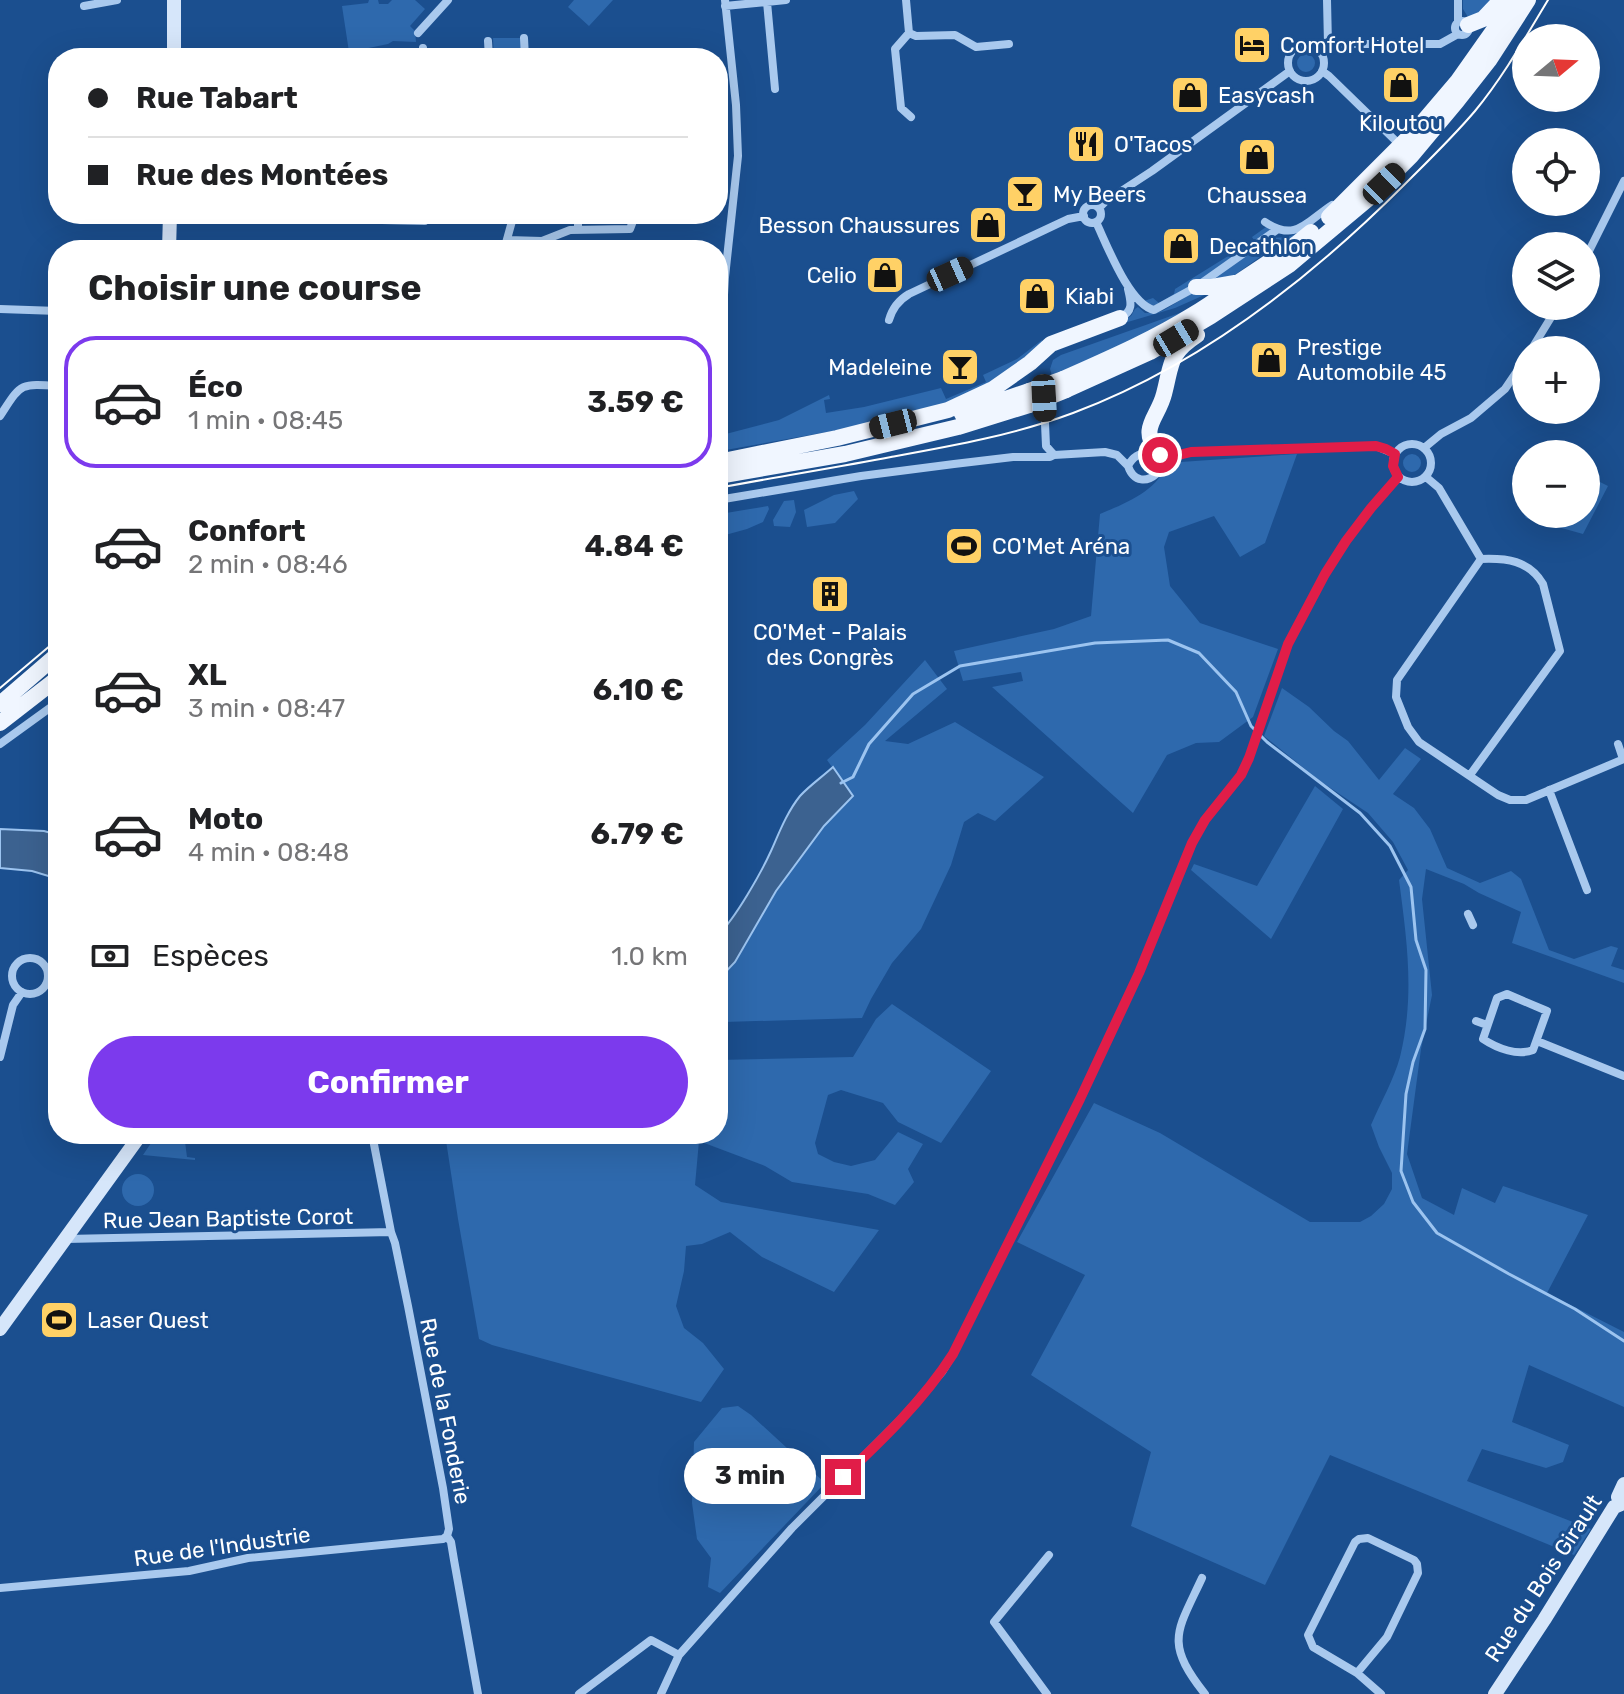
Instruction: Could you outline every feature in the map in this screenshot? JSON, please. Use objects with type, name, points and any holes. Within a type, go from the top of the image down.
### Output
[{"type":"main road","points":[[1461,27],[1483,19],[1501,0]]},
{"type":"main road","points":[[728,464],[885,433],[1029,398],[1150,352],[1176,338],[1289,265],[1369,198],[1515,0]]},
{"type":"main road","points":[[1065,385],[1223,296],[1335,213],[1406,151],[1490,59],[1528,0]]},
{"type":"main road","points":[[1159,456],[1148,430],[1161,403],[1168,370],[1177,353],[1190,340],[1246,303],[1311,246]]},
{"type":"main road","points":[[1196,287],[1240,281]]},
{"type":"main road","points":[[728,464],[948,410],[993,389],[1051,344],[1120,318]]},
{"type":"main road","points":[[0,704],[48,663]]},
{"type":"main road","points":[[0,723],[48,684]]},
{"type":"street","points":[[84,6],[117,0]]},
{"type":"street","points":[[174,0],[174,48]]},
{"type":"street","points":[[418,33],[448,0]]},
{"type":"street","points":[[728,249],[738,156],[725,3],[786,0]]},
{"type":"street","points":[[906,0],[909,33],[895,49],[901,108],[911,117]]},
{"type":"street","points":[[1327,0],[1328,44]]},
{"type":"street","points":[[1320,51],[1328,44],[1440,44],[1461,27],[1458,0]]},
{"type":"street","points":[[767,2],[775,89]]},
{"type":"street","points":[[909,33],[916,36],[955,35],[976,47],[1009,44]]},
{"type":"street","points":[[524,38],[524,48]]},
{"type":"street","points":[[488,41],[488,48]]},
{"type":"street","points":[[1309,46],[1320,51],[1323,62],[1318,76],[1308,81],[1297,79],[1290,71],[1289,57],[1297,48],[1309,46]]},
{"type":"street","points":[[1099,208],[1290,71]]},
{"type":"street","points":[[1322,71],[1406,151]]},
{"type":"street","points":[[1598,232],[1624,181]]},
{"type":"street","points":[[1265,222],[1286,231],[1300,229],[1360,188]]},
{"type":"street","points":[[1089,206],[1099,208],[1101,216],[1096,222],[1088,222],[1084,216],[1089,206]]},
{"type":"street","points":[[889,320],[899,302],[909,294],[1068,219],[1084,216]]},
{"type":"street","points":[[1096,222],[1128,288],[1142,306],[1154,310],[1196,287],[1278,229]]},
{"type":"street","points":[[507,240],[511,224]]},
{"type":"street","points":[[578,224],[578,230]]},
{"type":"street","points":[[545,240],[570,230],[630,229],[632,224]]},
{"type":"street","points":[[1120,318],[1127,314],[1131,306],[1128,288]]},
{"type":"street","points":[[0,309],[48,311]]},
{"type":"street","points":[[1043,378],[1046,446],[1054,455]]},
{"type":"street","points":[[1424,448],[1441,434],[1471,418],[1505,389],[1512,379]]},
{"type":"street","points":[[0,416],[21,388],[31,384],[48,385]]},
{"type":"street","points":[[1408,444],[1424,448],[1431,459],[1430,472],[1426,477],[1409,483],[1398,477],[1393,466],[1395,454],[1408,444]]},
{"type":"street","points":[[1128,466],[1136,455],[1150,451],[1159,456],[1191,452],[1376,446],[1395,454]]},
{"type":"street","points":[[728,498],[954,464],[1105,452],[1117,455],[1128,466],[1133,478],[1138,480],[1158,474],[1161,470],[1159,456]]},
{"type":"street","points":[[661,1694],[679,1655],[792,1528],[911,1408],[953,1354],[1080,1099],[1132,987],[1192,843],[1205,820],[1241,775],[1288,644],[1346,541],[1398,477]]},
{"type":"street","points":[[1426,477],[1439,488],[1481,559]]},
{"type":"street","points":[[1481,559],[1397,680],[1396,697],[1408,727],[1419,742],[1510,800],[1526,800],[1623,759],[1618,744]]},
{"type":"street","points":[[1470,775],[1560,651],[1539,577],[1511,559],[1481,559]]},
{"type":"street","points":[[0,744],[48,709]]},
{"type":"street","points":[[1549,790],[1587,890]]},
{"type":"street","points":[[1468,914],[1473,925]]},
{"type":"street","points":[[38,959],[45,965],[46,984],[36,993],[22,992],[16,987],[12,974],[19,962],[38,959]]},
{"type":"street","points":[[0,1057],[13,1005],[22,992]]},
{"type":"street","points":[[1507,994],[1547,1011],[1537,1041],[1533,1050],[1522,1055],[1483,1039],[1497,998],[1507,994]]},
{"type":"street","points":[[1476,1021],[1487,1025]]},
{"type":"street","points":[[1537,1041],[1624,1076]]},
{"type":"street","points":[[0,1329],[134,1144]]},
{"type":"street","name":"Rue de la Fonderie","points":[[374,1144],[443,1488],[449,1529],[447,1536],[451,1542],[478,1694]]},
{"type":"street","name":"Rue Jean Baptiste Corot","points":[[66,1239],[391,1232]]},
{"type":"street","name":"Rue du Bois Girault","points":[[1495,1694],[1614,1507],[1622,1504],[1618,1497],[1624,1484]]},
{"type":"street","name":"Rue de l'Industrie","points":[[0,1588],[189,1571],[248,1558],[443,1539],[447,1536]]},
{"type":"street","points":[[1357,1673],[1387,1637],[1418,1573],[1414,1560],[1368,1538],[1355,1542],[1308,1635],[1313,1647],[1357,1673],[1381,1694]]},
{"type":"street","points":[[1047,1694],[994,1622],[1049,1555]]},
{"type":"street","points":[[1202,1578],[1179,1627],[1178,1645],[1187,1671],[1205,1694]]},
{"type":"street","points":[[579,1694],[651,1640],[679,1655]]},
{"type":"shaded area","points":[[369,0],[388,4],[392,0],[415,0],[425,9],[410,26],[415,31],[416,42],[393,41],[368,48],[348,48],[342,6],[368,3]]},
{"type":"shaded area","points":[[574,0],[613,0],[589,26],[568,7]]},
{"type":"shaded area","points":[[1463,0],[1494,0],[1484,16],[1468,17],[1463,9]]},
{"type":"shaded area","points":[[493,38],[521,38],[521,48],[494,48]]},
{"type":"shaded area","points":[[1306,54],[1315,63],[1306,72],[1297,63]]},
{"type":"shaded area","points":[[1266,227],[1271,230],[1177,295],[1155,305],[1144,301],[1153,298],[1159,303],[1174,294],[1175,289],[1254,240],[1252,237]]},
{"type":"shaded area","points":[[1298,233],[1229,279],[1206,283],[1271,238]]},
{"type":"shaded area","points":[[1194,292],[1211,292],[1175,308],[1121,324],[1120,322],[1131,316],[1138,307],[1145,313],[1157,313]]},
{"type":"shaded area","points":[[1188,310],[1152,332],[1052,376],[1050,369],[1053,360],[1061,355]]},
{"type":"shaded area","points":[[1042,340],[1044,344],[989,389],[906,418],[728,450],[728,433],[779,420],[829,395],[830,399],[824,400],[826,413],[941,388],[946,399],[986,382],[983,375],[1017,359]]},
{"type":"shaded area","points":[[1297,454],[1265,543],[1240,557],[1214,516],[1169,532],[1164,547],[1170,586],[1200,623],[1278,649],[1253,717],[1219,742],[1196,743],[1167,755],[1133,813],[992,687],[1023,681],[1021,672],[963,681],[954,651],[1054,629],[1091,616],[1100,514],[1130,501],[1149,488],[1157,481],[1166,463]]},
{"type":"shaded area","points":[[1408,454],[1416,454],[1421,463],[1419,470],[1408,472],[1403,467],[1403,459]]},
{"type":"shaded area","points":[[1600,482],[1608,486],[1600,501]]},
{"type":"shaded area","points":[[854,491],[858,499],[835,523],[807,527],[804,510],[834,495]]},
{"type":"shaded area","points":[[794,500],[796,512],[790,527],[774,526],[773,520],[784,501]]},
{"type":"shaded area","points":[[768,506],[769,509],[763,522],[728,534],[728,513]]},
{"type":"shaded area","points":[[1562,528],[1586,528],[1583,534]]},
{"type":"shaded area","points":[[925,660],[947,689],[885,741],[908,744],[955,722],[1044,777],[995,821],[978,813],[964,822],[951,865],[921,929],[892,963],[862,1018],[728,1022],[728,969],[776,892],[824,826],[853,796],[827,760],[865,725]]},
{"type":"shaded area","points":[[1282,688],[1348,741],[1379,780],[1405,748],[1421,759],[1393,794],[1414,808],[1430,829],[1447,868],[1480,883],[1511,871],[1521,879],[1549,950],[1574,959],[1611,946],[1618,948],[1611,966],[1624,970],[1624,983],[1512,943],[1521,912],[1426,869],[1422,899],[1432,995],[1421,1049],[1407,1154],[1422,1198],[1454,1215],[1462,1188],[1495,1203],[1503,1186],[1588,1215],[1547,1293],[1624,1332],[1624,1407],[1529,1365],[1512,1422],[1569,1445],[1563,1462],[1546,1468],[1482,1449],[1467,1481],[1591,1529],[1574,1555],[1330,1455],[1265,1585],[1131,1526],[1151,1452],[1031,1375],[1085,1275],[1017,1242],[1094,1103],[1160,1133],[1310,1222],[1360,1222],[1384,1204],[1392,1189],[1392,1173],[1371,1125],[1391,1083],[1405,1034],[1408,968],[1399,880],[1408,870],[1393,842],[1368,813],[1320,781],[1264,736]]},
{"type":"shaded area","points":[[833,767],[853,796],[824,826],[776,891],[728,969],[728,923],[767,860],[795,802]]},
{"type":"shaded area","points":[[1315,786],[1343,809],[1271,939],[1191,870],[1194,864],[1257,886]]},
{"type":"shaded area","points":[[0,829],[48,832],[48,876],[0,868]]},
{"type":"shaded area","points":[[892,1004],[991,1071],[941,1143],[898,1122],[883,1103],[841,1090],[828,1095],[815,1143],[818,1154],[851,1166],[875,1160],[898,1132],[923,1144],[908,1169],[914,1182],[895,1205],[868,1194],[792,1182],[765,1166],[707,1144],[728,1144],[728,1060],[853,1057],[876,1019]]},
{"type":"shaded area","points":[[150,1144],[185,1144],[187,1157],[195,1160],[143,1155]]},
{"type":"shaded area","points":[[447,1144],[699,1144],[695,1185],[721,1202],[879,1230],[834,1292],[762,1257],[730,1232],[702,1244],[686,1246],[676,1306],[684,1328],[703,1343],[724,1369],[701,1402],[479,1339]]},
{"type":"shaded area","points":[[138,1174],[149,1179],[154,1190],[149,1201],[138,1206],[127,1201],[122,1190],[127,1179]]},
{"type":"shaded area","points":[[738,1406],[825,1483],[720,1593],[708,1587],[711,1558],[697,1539],[692,1503],[694,1442],[722,1408]]},
{"type":"waterway","points":[[841,783],[853,777],[869,744],[913,694],[960,666],[1095,643],[1168,640],[1199,653],[1236,692],[1251,726],[1267,742],[1360,813],[1390,846],[1411,887],[1416,940],[1426,970],[1425,1029],[1406,1094],[1401,1171],[1413,1202],[1437,1233],[1575,1309],[1624,1341]]},
{"type":"tram line","points":[[728,486],[1006,434],[1073,413],[1165,371],[1250,317],[1368,220],[1475,111],[1548,0]]},
{"type":"tram line","points":[[0,688],[48,647]]},
{"type":"place","name":"Comfort Hotel","points":[[1252,45]]},
{"type":"place","name":"Kiloutou","points":[[1401,85]]},
{"type":"place","name":"Easycash","points":[[1190,95]]},
{"type":"place","name":"O'Tacos","points":[[1086,144]]},
{"type":"place","name":"Chaussea","points":[[1257,157]]},
{"type":"place","name":"My Beers","points":[[1025,194]]},
{"type":"place","name":"Besson Chaussures","points":[[988,225]]},
{"type":"place","name":"Decathlon","points":[[1181,246]]},
{"type":"place","name":"Celio","points":[[885,275]]},
{"type":"place","name":"Kiabi","points":[[1037,296]]},
{"type":"place","name":"Prestige Automobile 45","points":[[1269,360]]},
{"type":"place","name":"Madeleine","points":[[960,367]]},
{"type":"place","name":"CO'Met Aréna","points":[[964,546]]},
{"type":"place","name":"CO'Met - Palais des Congrès","points":[[830,594]]},
{"type":"place","name":"Laser Quest","points":[[59,1320]]},
{"type":"route","points":[[843,1477],[915,1404],[953,1354],[1139,973],[1192,843],[1205,820],[1241,775],[1288,644],[1346,541],[1398,477],[1393,466],[1395,454],[1376,446],[1191,452],[1162,459],[1160,455]]}]
